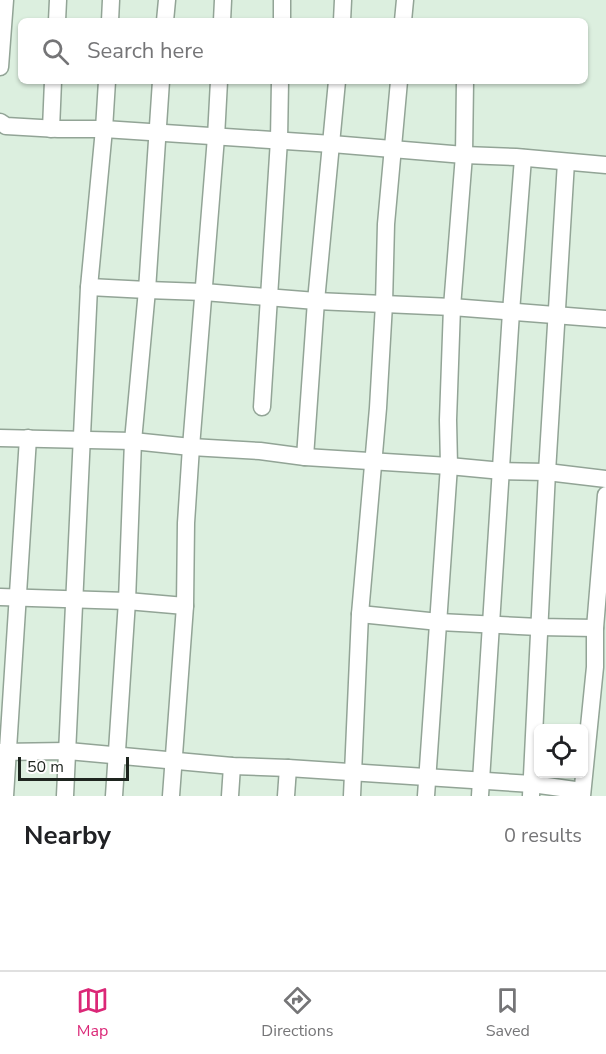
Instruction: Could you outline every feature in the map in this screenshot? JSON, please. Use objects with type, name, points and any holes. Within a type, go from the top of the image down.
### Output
[{"type":"street","points":[[0,67],[5,0]]},
{"type":"street","points":[[57,18],[58,0]]},
{"type":"street","points":[[110,18],[111,0]]},
{"type":"street","points":[[165,18],[167,0]]},
{"type":"street","points":[[222,18],[223,0]]},
{"type":"street","points":[[282,0],[282,18]]},
{"type":"street","points":[[342,18],[344,0]]},
{"type":"street","points":[[403,18],[405,0]]},
{"type":"street","points":[[51,129],[53,84]]},
{"type":"street","points":[[65,796],[89,286],[107,84]]},
{"type":"street","points":[[114,796],[127,601],[134,441],[161,84]]},
{"type":"street","points":[[171,796],[185,606],[186,523],[191,447],[219,84]]},
{"type":"street","points":[[262,408],[279,140],[280,84]]},
{"type":"street","points":[[305,457],[316,301],[337,84]]},
{"type":"street","points":[[352,796],[360,614],[378,408],[386,224],[399,84]]},
{"type":"street","points":[[426,796],[449,466],[448,420],[452,307],[464,155],[465,84]]},
{"type":"street","points":[[0,122],[6,126],[157,132],[606,165]]},
{"type":"street","points":[[481,789],[523,158]]},
{"type":"street","points":[[532,790],[547,472],[566,162]]},
{"type":"street","points":[[89,286],[316,301],[452,307],[606,319]]},
{"type":"street","points":[[0,438],[134,441],[305,457],[547,472],[606,479]]},
{"type":"street","points":[[5,796],[4,752],[19,597],[28,438]]},
{"type":"street","points":[[4,752],[68,751],[232,766],[428,778],[481,789],[582,793],[595,667],[595,628],[606,495]]},
{"type":"street","points":[[0,597],[127,601],[185,606]]},
{"type":"street","points":[[360,614],[439,622],[595,628]]},
{"type":"street","points":[[230,796],[232,766]]},
{"type":"street","points":[[286,796],[288,768]]}]
